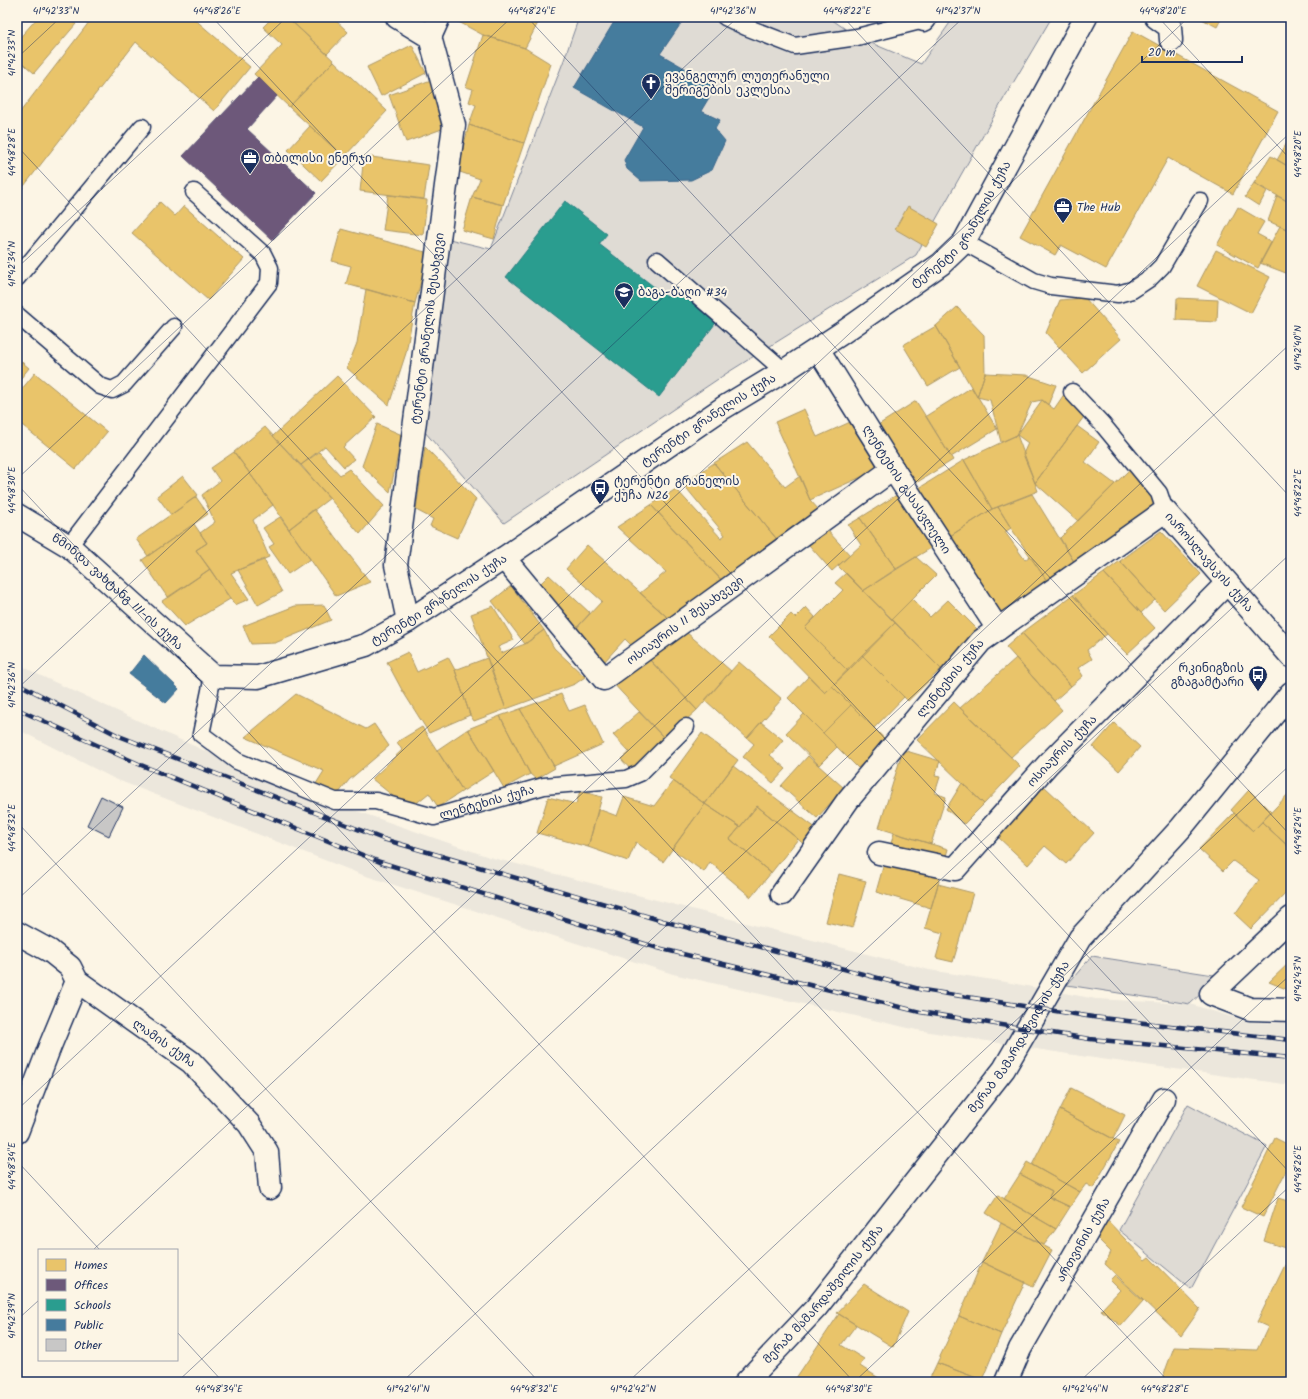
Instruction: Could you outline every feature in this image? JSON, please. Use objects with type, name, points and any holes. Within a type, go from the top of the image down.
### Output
[{"type":"street","points":[[397,17],[430,37],[439,17]]},
{"type":"street","name":"ტერენტი გრანელის ქუჩა","points":[[213,676],[258,677],[366,646],[408,621],[504,558],[723,408],[818,349],[941,264],[964,242],[1086,17]]},
{"type":"street","points":[[1156,17],[1170,27],[1171,40]]},
{"type":"street","name":"ტერენტი გრანელის შესახვევი","points":[[408,621],[396,565],[454,125],[430,37]]},
{"type":"street","name":"ლენტეხის გასასვლელი","points":[[818,349],[893,470],[998,629]]},
{"type":"street","name":"ოსიაურის II შესახვევი","points":[[504,558],[604,679],[893,470]]},
{"type":"street","name":"იაროსლავსკის ქუჩა","points":[[1165,511],[1291,656]]},
{"type":"street","name":"ლენტეხის ქუჩა","points":[[782,894],[848,800],[981,641],[1165,511]]},
{"type":"street","name":"წმინდა ვახტანგ III-ის ქუჩა","points":[[17,515],[69,546],[213,676]]},
{"type":"street","name":"ოსიაურის ქუჩა","points":[[879,853],[955,869],[1048,764],[1228,583]]},
{"type":"street","name":"მერაბ მამარდაშვილის ქუჩა","points":[[746,1382],[816,1308],[1004,1069],[1080,938],[1181,828],[1291,693]]},
{"type":"street","points":[[1291,918],[1211,994],[1250,1009],[1291,1010]]},
{"type":"street","name":"ლამის ქუჩა","points":[[17,933],[50,951],[70,967],[76,981],[190,1062],[249,1124],[267,1152],[270,1188]]},
{"type":"street","points":[[17,1132],[76,981]]},
{"type":"street","name":"ართვინის ქუჩა","points":[[1006,1382],[1020,1349],[1164,1099]]},
{"type":"lane","points":[[725,17],[746,27],[795,46],[857,37],[923,18]]},
{"type":"lane","points":[[17,278],[142,127]]},
{"type":"lane","points":[[69,546],[269,283],[270,268],[263,254],[194,192]]},
{"type":"lane","points":[[964,242],[1034,281],[1051,286],[1118,294],[1132,290],[1150,278],[1162,266],[1200,201]]},
{"type":"lane","points":[[657,260],[784,371]]},
{"type":"lane","points":[[17,315],[100,386],[112,390],[124,384],[174,327]]},
{"type":"lane","name":"იაროსლავსკის ქუჩა","points":[[1072,392],[1103,424],[1159,493],[1165,511]]},
{"type":"lane","name":"ლენტეხის ქუჩა","points":[[213,676],[201,734],[237,761],[336,801],[376,801],[434,817],[544,786],[626,779],[640,773],[686,727]]},
{"type":"shaded area","points":[[579,17],[828,17],[857,37],[921,64],[954,17],[1052,17],[1003,100],[916,255],[727,373],[504,523],[424,431],[445,238],[491,249],[564,60]]},
{"type":"shaded area","points":[[17,663],[37,674],[279,784],[489,857],[929,970],[1006,982],[1096,999],[1190,1004],[1248,1022],[1291,1023],[1291,1085],[1087,1057],[917,1030],[673,974],[363,875],[115,779],[17,729]]},
{"type":"shaded area","points":[[1092,956],[1220,976],[1190,1004],[1067,985]]},
{"type":"shaded area","points":[[1188,1104],[1267,1146],[1191,1289],[1119,1230]]},
{"type":"building: Homes","points":[[38,17],[67,17],[76,24],[34,73],[17,58],[17,41]]},
{"type":"building: Homes","points":[[93,17],[192,17],[250,67],[214,111],[136,42],[17,195],[17,116]]},
{"type":"building: Homes","points":[[273,17],[287,17],[334,61],[289,107],[254,74],[282,45],[263,27]]},
{"type":"building: Homes","points":[[287,17],[332,17],[348,32],[327,54]]},
{"type":"building: Homes","points":[[456,17],[541,17],[525,48],[483,35],[455,20]]},
{"type":"building: Homes","points":[[1198,17],[1222,17],[1217,27]]},
{"type":"building: Homes","points":[[1133,31],[1278,111],[1233,194],[1168,158],[1106,269],[1061,245],[1055,255],[1020,236]]},
{"type":"building: Homes","points":[[483,35],[525,48],[551,64],[524,143],[469,125],[476,105],[469,102],[473,89],[466,87]]},
{"type":"building: Homes","points":[[412,45],[426,73],[381,96],[367,67]]},
{"type":"building: Homes","points":[[334,61],[387,111],[344,157],[289,107]]},
{"type":"building: Homes","points":[[431,80],[442,129],[406,142],[389,95]]},
{"type":"building: Homes","points":[[469,125],[524,143],[503,205],[472,197],[480,179],[457,171]]},
{"type":"building: Homes","points":[[310,126],[344,157],[321,181],[288,150]]},
{"type":"building: Homes","points":[[1291,136],[1291,168],[1277,160]]},
{"type":"building: Homes","points":[[364,156],[429,165],[424,199],[360,191]]},
{"type":"building: Homes","points":[[1271,156],[1291,168],[1291,203],[1254,183]]},
{"type":"building: Homes","points":[[1254,183],[1267,191],[1259,206],[1245,197]]},
{"type":"building: Homes","points":[[388,195],[427,200],[423,235],[383,230]]},
{"type":"building: Homes","points":[[1277,196],[1291,203],[1291,231],[1268,221]]},
{"type":"building: Homes","points":[[472,197],[503,205],[494,239],[462,230]]},
{"type":"building: Homes","points":[[160,202],[175,216],[184,206],[244,259],[208,300],[132,233]]},
{"type":"building: Homes","points":[[908,206],[939,224],[926,247],[895,229]]},
{"type":"building: Homes","points":[[1238,207],[1264,222],[1257,234],[1272,242],[1258,268],[1217,245]]},
{"type":"building: Homes","points":[[1280,226],[1291,231],[1291,275],[1260,263]]},
{"type":"building: Homes","points":[[341,229],[429,253],[415,303],[346,284],[351,266],[332,261]]},
{"type":"building: Homes","points":[[1216,250],[1270,277],[1251,313],[1197,286]]},
{"type":"building: Homes","points":[[366,289],[415,303],[406,353],[389,405],[347,368],[357,343]]},
{"type":"building: Homes","points":[[1085,298],[1121,339],[1083,373],[1046,333],[1060,300]]},
{"type":"building: Homes","points":[[1177,298],[1218,300],[1217,322],[1176,320]]},
{"type":"building: Homes","points":[[957,307],[984,335],[985,373],[977,397],[936,326]]},
{"type":"building: Homes","points":[[936,326],[960,367],[928,386],[903,345]]},
{"type":"building: Homes","points":[[17,358],[29,368],[17,383]]},
{"type":"building: Homes","points":[[35,373],[107,432],[76,469],[17,421],[17,395]]},
{"type":"building: Homes","points":[[985,373],[1026,375],[1056,385],[1048,405],[1042,400],[1032,402],[1017,435],[1001,442],[990,400],[977,397]]},
{"type":"building: Homes","points":[[337,376],[376,417],[343,447],[354,459],[344,467],[325,446],[301,465],[273,436]]},
{"type":"building: Homes","points":[[972,387],[997,429],[951,457],[926,416]]},
{"type":"building: Homes","points":[[1065,393],[1086,414],[1035,483],[1023,454],[1028,443],[1017,435],[1042,400],[1054,409]]},
{"type":"building: Homes","points":[[916,401],[953,460],[911,486],[875,427]]},
{"type":"building: Homes","points":[[804,409],[817,437],[857,419],[879,469],[810,500],[775,422]]},
{"type":"building: Homes","points":[[377,424],[402,435],[390,492],[362,466]]},
{"type":"building: Homes","points":[[1077,426],[1099,442],[1085,462],[1115,484],[1078,521],[1035,483]]},
{"type":"building: Homes","points":[[265,427],[330,498],[289,529],[234,452]]},
{"type":"building: Homes","points":[[1017,435],[1038,491],[992,509],[964,460]]},
{"type":"building: Homes","points":[[747,442],[785,487],[800,476],[810,500],[819,510],[780,543],[714,463]]},
{"type":"building: Homes","points":[[425,447],[476,499],[457,538],[430,526],[433,519],[416,510]]},
{"type":"building: Homes","points":[[234,452],[273,505],[253,520],[269,557],[231,573],[249,599],[235,605],[196,550],[207,543],[200,533],[215,522],[202,495],[220,481],[211,468]]},
{"type":"building: Homes","points":[[319,452],[340,475],[349,469],[384,506],[360,534],[301,465]]},
{"type":"building: Homes","points":[[964,460],[992,509],[947,538],[916,490]]},
{"type":"building: Homes","points":[[714,463],[780,543],[726,585],[651,505],[676,489],[721,538],[725,535],[683,484]]},
{"type":"building: Homes","points":[[1129,470],[1158,504],[1076,565],[1060,538]]},
{"type":"building: Homes","points":[[183,476],[198,495],[171,515],[157,496]]},
{"type":"building: Homes","points":[[903,491],[936,545],[896,569],[860,518]]},
{"type":"building: Homes","points":[[1032,494],[1076,565],[1049,584],[998,507]]},
{"type":"building: Homes","points":[[196,497],[208,514],[148,556],[136,539]]},
{"type":"building: Homes","points":[[651,505],[726,585],[675,624],[640,593],[666,572],[617,527]]},
{"type":"building: Homes","points":[[998,507],[1011,528],[1005,532],[1025,560],[1030,556],[1049,584],[1002,617],[950,536],[992,509]]},
{"type":"building: Homes","points":[[314,509],[370,582],[336,596],[289,529]]},
{"type":"building: Homes","points":[[280,517],[310,559],[288,574],[269,547],[274,544],[263,528]]},
{"type":"building: Homes","points":[[860,518],[896,569],[863,591],[838,566],[861,545],[848,525]]},
{"type":"building: Homes","points":[[194,524],[207,543],[196,550],[210,569],[168,598],[142,560]]},
{"type":"building: Homes","points":[[827,530],[850,555],[832,571],[809,545]]},
{"type":"building: Homes","points":[[1161,531],[1201,574],[1164,610],[1120,561]]},
{"type":"building: Homes","points":[[587,545],[675,624],[637,651],[625,639],[604,662],[572,633],[602,601],[566,569]]},
{"type":"building: Homes","points":[[916,557],[936,575],[892,619],[863,591]]},
{"type":"building: Homes","points":[[264,560],[282,592],[258,605],[238,570]]},
{"type":"building: Homes","points":[[1120,561],[1155,600],[1141,613],[1104,573]]},
{"type":"building: Homes","points":[[210,569],[230,599],[185,626],[162,601]]},
{"type":"building: Homes","points":[[846,573],[895,623],[848,671],[805,628],[843,590],[835,583]]},
{"type":"building: Homes","points":[[1104,573],[1155,628],[1127,654],[1107,634],[1073,595]]},
{"type":"building: Homes","points":[[549,575],[590,613],[572,633],[536,588]]},
{"type":"building: Homes","points":[[511,586],[544,630],[525,644],[492,601]]},
{"type":"building: Homes","points":[[1073,595],[1107,634],[1087,650],[1092,659],[1078,668],[1083,676],[1071,686],[1022,633]]},
{"type":"building: Homes","points":[[912,599],[930,617],[948,600],[979,631],[941,669],[892,619]]},
{"type":"building: Homes","points":[[324,605],[331,620],[275,643],[251,644],[243,626],[295,606]]},
{"type":"building: Homes","points":[[493,606],[514,640],[498,647],[501,653],[525,644],[544,630],[554,648],[585,677],[575,684],[506,709],[471,614]]},
{"type":"building: Homes","points":[[806,607],[815,617],[805,628],[848,671],[825,693],[769,636],[791,614],[795,618]]},
{"type":"building: Homes","points":[[895,623],[941,669],[908,701],[862,655]]},
{"type":"building: Homes","points":[[686,632],[731,671],[697,710],[649,659]]},
{"type":"building: Homes","points":[[1022,633],[1071,686],[1054,701],[1006,647]]},
{"type":"building: Homes","points":[[408,652],[417,672],[448,657],[455,670],[470,715],[429,733],[402,690],[387,662]]},
{"type":"building: Homes","points":[[645,655],[697,710],[665,739],[610,680]]},
{"type":"building: Homes","points":[[862,655],[904,697],[874,728],[832,686]]},
{"type":"building: Homes","points":[[487,658],[506,709],[474,721],[470,715],[455,670]]},
{"type":"building: Homes","points":[[1016,658],[1062,710],[1011,757],[960,708]]},
{"type":"building: Homes","points":[[739,662],[782,699],[747,738],[705,700]]},
{"type":"building: Homes","points":[[809,676],[825,693],[832,686],[851,705],[823,733],[788,698]]},
{"type":"building: Homes","points":[[296,694],[366,729],[374,724],[389,746],[349,780],[335,798],[314,787],[324,771],[245,737]]},
{"type":"building: Homes","points":[[561,694],[569,711],[585,705],[603,744],[554,766],[520,709]]},
{"type":"building: Homes","points":[[954,702],[1020,766],[984,804],[917,740]]},
{"type":"building: Homes","points":[[851,705],[886,740],[858,768],[823,733]]},
{"type":"building: Homes","points":[[520,709],[555,768],[536,779],[530,774],[500,716]]},
{"type":"building: Homes","points":[[639,712],[665,739],[632,771],[621,759],[629,752],[613,735]]},
{"type":"building: Homes","points":[[804,714],[837,747],[819,765],[786,733]]},
{"type":"building: Homes","points":[[500,716],[530,774],[504,788],[468,729]]},
{"type":"building: Homes","points":[[761,722],[783,740],[770,755],[786,769],[773,783],[743,757],[754,744],[747,738]]},
{"type":"building: Homes","points":[[1114,723],[1140,747],[1119,771],[1093,747]]},
{"type":"building: Homes","points":[[422,727],[463,791],[438,807],[429,793],[409,809],[372,779],[402,750],[397,742]]},
{"type":"building: Homes","points":[[468,729],[494,771],[463,791],[437,750]]},
{"type":"building: Homes","points":[[702,733],[738,760],[705,804],[669,778]]},
{"type":"building: Homes","points":[[903,750],[940,761],[935,776],[940,777],[935,793],[946,797],[931,844],[879,828]]},
{"type":"building: Homes","points":[[808,756],[844,788],[817,818],[781,786]]},
{"type":"building: Homes","points":[[733,766],[817,829],[805,845],[757,806],[740,827],[705,804]]},
{"type":"building: Homes","points":[[673,781],[705,804],[663,862],[636,842],[628,861],[588,847],[598,809],[617,816],[624,797],[654,806]]},
{"type":"building: Homes","points":[[962,783],[984,804],[964,824],[946,809]]},
{"type":"building: Homes","points":[[1044,786],[1094,833],[1066,864],[1045,846],[1028,865],[998,837]]},
{"type":"building: Homes","points":[[1249,790],[1271,812],[1253,831],[1231,810]]},
{"type":"building: Homes","points":[[580,791],[602,797],[588,847],[537,833],[548,797],[576,804]]},
{"type":"building: Homes","points":[[1291,791],[1291,849],[1262,822]]},
{"type":"building: Homes","points":[[705,804],[740,827],[730,839],[771,873],[751,897],[710,862],[704,872],[672,849]]},
{"type":"building: Homes","points":[[757,806],[798,839],[771,873],[730,839]]},
{"type":"building: Homes","points":[[1234,813],[1253,831],[1262,822],[1291,849],[1291,888],[1251,929],[1235,914],[1259,880],[1233,861],[1223,871],[1199,849]]},
{"type":"building: Homes","points":[[894,833],[948,849],[944,863],[890,847]]},
{"type":"building: Homes","points":[[885,860],[941,875],[931,908],[876,892]]},
{"type":"building: Homes","points":[[839,874],[866,881],[853,928],[826,922]]},
{"type":"building: Homes","points":[[938,884],[973,893],[953,962],[936,958],[943,933],[925,928]]},
{"type":"building: Homes","points":[[1291,961],[1291,991],[1269,982]]},
{"type":"building: Homes","points":[[1071,1088],[1125,1115],[1113,1139],[1060,1110]]},
{"type":"building: Homes","points":[[1060,1110],[1119,1142],[1093,1188],[1086,1184],[1080,1192],[1032,1165]]},
{"type":"building: Homes","points":[[1275,1138],[1291,1146],[1291,1161],[1263,1217],[1241,1207]]},
{"type":"building: Homes","points":[[1027,1162],[1080,1192],[1070,1207],[1049,1197],[1052,1191],[1020,1174]]},
{"type":"building: Homes","points":[[1020,1174],[1052,1191],[1049,1197],[1070,1207],[1056,1229],[1004,1199]]},
{"type":"building: Homes","points":[[998,1195],[1056,1229],[1044,1245],[1001,1223],[986,1213]]},
{"type":"building: Homes","points":[[1278,1198],[1291,1202],[1291,1250],[1264,1241]]},
{"type":"building: Homes","points":[[1106,1219],[1145,1260],[1149,1257],[1200,1309],[1181,1336],[1105,1264],[1111,1252],[1096,1237]]},
{"type":"building: Homes","points":[[1001,1223],[1052,1250],[1033,1287],[982,1262]]},
{"type":"building: Homes","points":[[982,1262],[1025,1282],[1001,1334],[959,1316]]},
{"type":"building: Homes","points":[[1291,1262],[1291,1382],[1161,1382],[1174,1347],[1257,1350],[1268,1327],[1257,1322],[1285,1265],[1289,1266]]},
{"type":"building: Homes","points":[[1115,1275],[1143,1301],[1121,1326],[1101,1310],[1120,1290],[1110,1280]]},
{"type":"building: Homes","points":[[864,1284],[908,1312],[893,1347],[837,1313]]},
{"type":"building: Homes","points":[[839,1314],[856,1325],[841,1345],[864,1359],[860,1366],[885,1382],[803,1382],[796,1378]]},
{"type":"building: Homes","points":[[959,1316],[1001,1334],[982,1380],[937,1363]]},
{"type":"building: Homes","points":[[937,1363],[982,1380],[981,1382],[928,1382]]},
{"type":"building: Offices","name":"თბილისი ენერჯი","points":[[258,77],[277,96],[247,129],[316,193],[272,240],[183,156]]},
{"type":"building: Schools","name":"ბაგა-ბაღი #34","points":[[565,201],[607,234],[599,244],[667,297],[675,287],[718,320],[659,397],[506,277]]},
{"type":"building: Public","name":"ევანგელურ ლუთერანული შერიგების ეკლესია","points":[[617,17],[680,17],[684,19],[660,54],[716,86],[701,111],[720,120],[715,129],[725,141],[712,170],[691,180],[641,181],[627,169],[624,160],[643,127],[574,88]]},
{"type":"building: Public","points":[[144,655],[179,689],[166,703],[129,674]]},
{"type":"building: Other","points":[[101,796],[123,807],[109,836],[87,825]]},
{"type":"railway","points":[[17,683],[119,736],[383,839],[663,921],[923,990],[1093,1017],[1291,1040]]},
{"type":"railway","points":[[17,709],[141,765],[380,862],[658,948],[920,1012],[1090,1039],[1291,1058]]},
{"type":"place","name":"ევანგელურ ლუთერანული შერიგების ეკლესია","points":[[651,100]]},
{"type":"place","name":"თბილისი ენერჯი","points":[[250,175]]},
{"type":"place","name":"The Hub","points":[[1063,224]]},
{"type":"place","name":"ბაგა-ბაღი #34","points":[[624,309]]},
{"type":"place","name":"ტერენტი გრანელის ქუჩა N26","points":[[600,505]]},
{"type":"place","name":"რკინიგზის გზაგამტარი","points":[[1258,692]]}]
